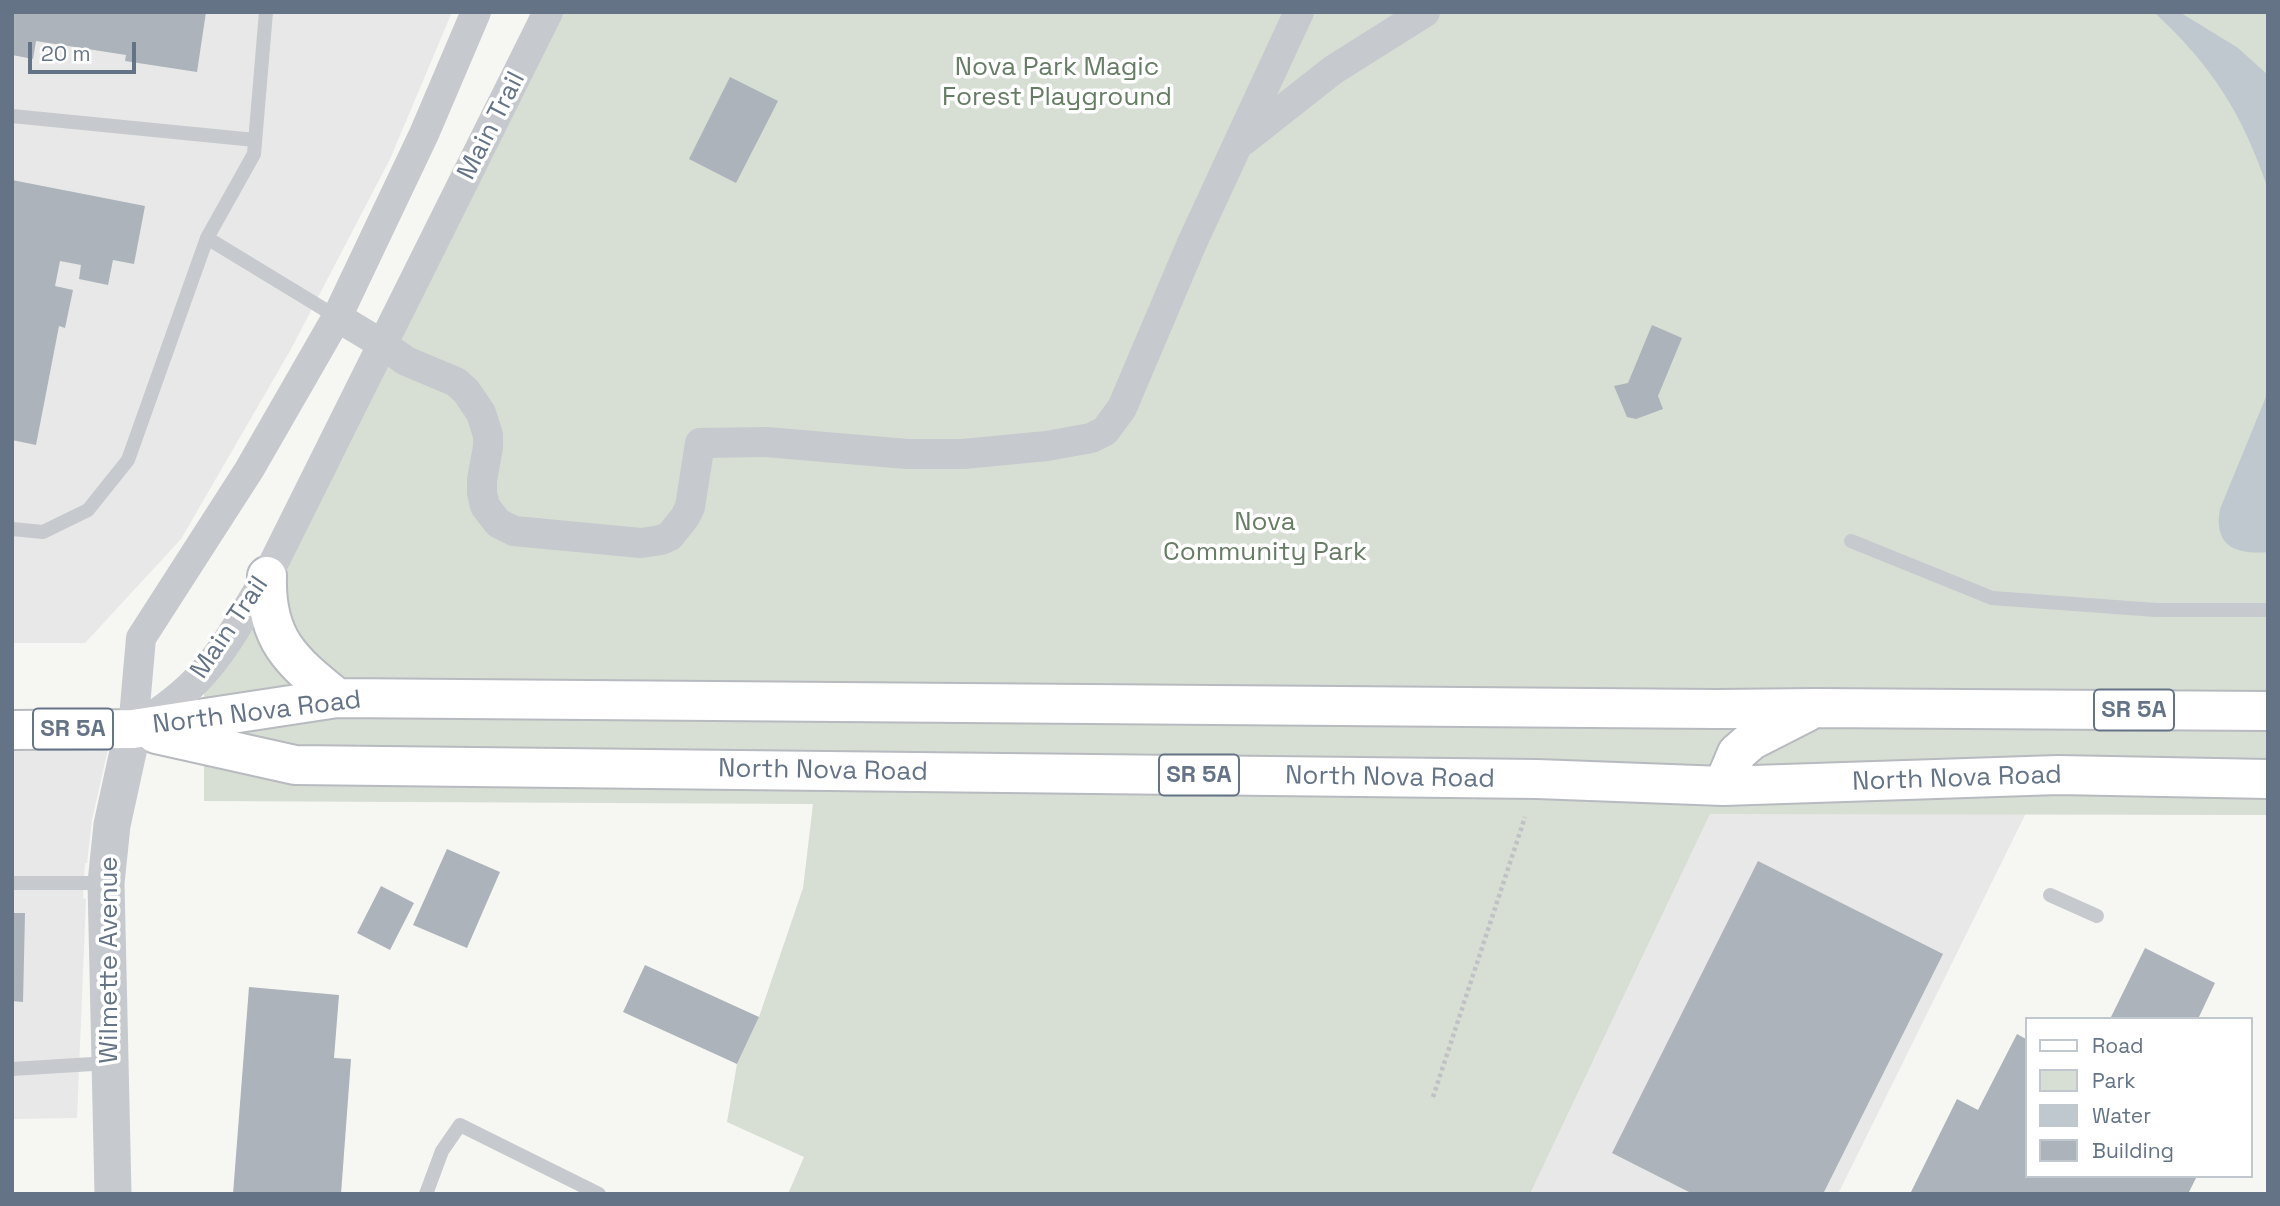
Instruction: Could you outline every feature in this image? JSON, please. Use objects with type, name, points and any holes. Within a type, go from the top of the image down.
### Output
[{"type":"main road","points":[[267,576],[268,609],[284,647],[303,671],[337,698]]},
{"type":"main road","name":"North Nova Road","points":[[134,729],[337,698],[2268,711]]},
{"type":"main road","points":[[1723,786],[1737,753],[1752,740],[1815,708]]},
{"type":"main road","name":"North Nova Road","points":[[134,729],[295,765],[1537,779],[1723,786],[2058,775],[2268,779]]},
{"type":"main road","name":"SR 5A","points":[[12,730],[134,729]]},
{"type":"street","points":[[134,729],[141,638],[249,470],[337,317],[424,134],[476,12]]},
{"type":"street","name":"Main Trail","points":[[134,729],[163,710],[204,673],[267,576],[548,12]]},
{"type":"street","points":[[337,317],[406,362],[456,382],[466,391],[474,402],[488,435],[482,493],[485,506],[505,528],[525,533],[641,543],[662,541],[670,536],[690,507],[700,443],[766,442],[906,454],[962,454],[1074,443],[1091,438],[1105,431],[1114,421],[1131,390],[1192,243],[1299,12]]},
{"type":"street","points":[[1237,145],[1333,70],[1425,12]]},
{"type":"street","name":"Wilmette Avenue","points":[[113,1194],[106,883],[112,825],[134,729]]},
{"type":"lane","points":[[12,529],[44,532],[88,510],[128,460],[207,238],[254,155],[266,12]]},
{"type":"lane","points":[[12,116],[255,140]]},
{"type":"lane","points":[[207,238],[337,317]]},
{"type":"lane","points":[[1851,541],[1992,598],[2156,610],[2268,610]]},
{"type":"lane","points":[[12,883],[106,883]]},
{"type":"lane","points":[[2050,895],[2097,916]]},
{"type":"lane","points":[[12,1069],[108,1063]]},
{"type":"lane","points":[[426,1194],[442,1151],[460,1125],[599,1194]]},
{"type":"path","points":[[1433,1097],[1537,779]]},
{"type":"shaded area","points":[[12,12],[452,12],[390,159],[291,349],[181,539],[85,643],[12,643]]},
{"type":"shaded area","points":[[12,749],[108,749],[85,863],[83,898],[86,899],[77,1118],[12,1119]]},
{"type":"shaded area","points":[[2026,813],[1838,1194],[1530,1194],[1710,814]]},
{"type":"green space","name":"Nova Community Park","points":[[548,12],[2268,12],[2268,815],[1710,814],[1530,1194],[788,1194],[804,1157],[727,1122],[737,1064],[759,1017],[803,888],[813,804],[204,801],[204,673]]},
{"type":"water","points":[[2154,12],[2179,12],[2238,48],[2268,75],[2268,189],[2248,137],[2223,93],[2193,52]]},
{"type":"water","points":[[2268,392],[2268,552],[2246,552],[2229,546],[2224,540],[2220,532],[2220,509]]},
{"type":"building","points":[[12,12],[206,12],[197,72],[125,61],[126,55],[36,41],[33,59],[12,55]]},
{"type":"building","points":[[730,77],[778,101],[736,183],[689,159]]},
{"type":"building","points":[[12,180],[145,206],[134,264],[113,260],[108,285],[79,279],[81,265],[60,261],[55,286],[73,290],[65,328],[59,326],[36,445],[12,440]]},
{"type":"building","points":[[1652,325],[1682,338],[1658,396],[1663,409],[1636,419],[1627,417],[1614,386],[1628,383]]},
{"type":"building","points":[[447,849],[500,872],[467,948],[413,925]]},
{"type":"building","points":[[1758,861],[1943,954],[1823,1194],[1693,1194],[1612,1153]]},
{"type":"building","points":[[381,886],[414,903],[390,950],[357,933]]},
{"type":"building","points":[[12,913],[25,913],[23,1002],[12,1001]]},
{"type":"building","points":[[2145,948],[2215,983],[2199,1017],[2111,1017]]},
{"type":"building","points":[[645,965],[759,1017],[737,1064],[623,1012]]},
{"type":"building","points":[[249,987],[339,995],[334,1058],[351,1059],[341,1194],[233,1194]]},
{"type":"building","points":[[2017,1034],[2024,1038],[2024,1178],[2196,1178],[2188,1194],[1910,1194],[1957,1099],[1978,1110]]},
{"type":"park label","name":"Nova Park Magic Forest Playground","points":[[1057,83]]}]
